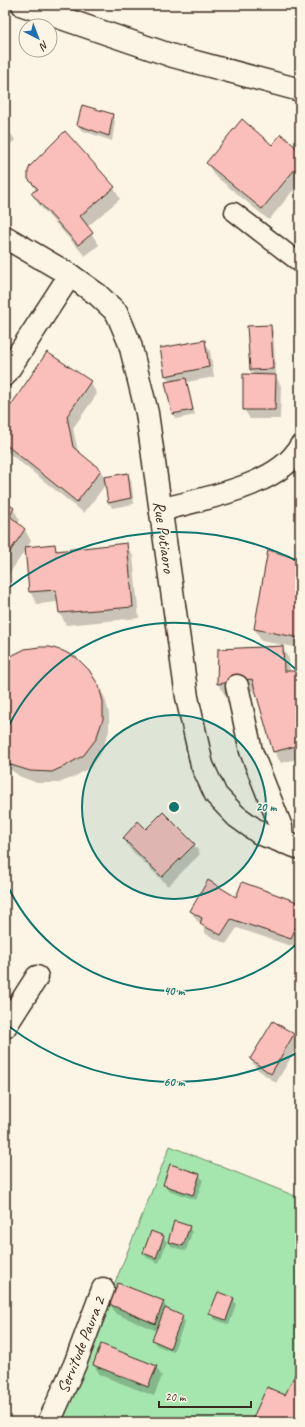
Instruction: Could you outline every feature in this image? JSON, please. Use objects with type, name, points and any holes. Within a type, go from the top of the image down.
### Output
[{"type":"street","points":[[23,5],[173,56],[300,90]]},
{"type":"street","name":"Rue Putiaoro","points":[[5,236],[70,275],[98,295],[117,313],[130,344],[147,413],[187,697],[202,765],[216,795],[236,816],[261,834],[291,845]]},
{"type":"street","points":[[5,375],[70,275]]},
{"type":"street","points":[[161,512],[172,507],[243,488],[280,469],[298,451],[300,447]]},
{"type":"street","points":[[237,686],[251,752],[291,845]]},
{"type":"street","points":[[5,1027],[37,977]]},
{"type":"street","name":"Servitude Paura 2","points":[[49,1422],[75,1364],[103,1289]]},
{"type":"lane","points":[[234,212],[300,263]]},
{"type":"green space","points":[[170,1146],[300,1198],[300,1422],[59,1422]]},
{"type":"building","points":[[82,105],[113,114],[109,136],[77,125]]},
{"type":"building","points":[[242,119],[272,145],[281,134],[300,151],[300,163],[262,209],[206,163]]},
{"type":"building","points":[[65,131],[115,187],[80,216],[93,233],[78,245],[31,193],[38,189],[28,179],[28,171],[30,166]]},
{"type":"building","points":[[271,325],[273,369],[250,370],[247,326]]},
{"type":"building","points":[[205,340],[209,367],[165,376],[160,348]]},
{"type":"building","points":[[47,352],[91,381],[67,416],[73,447],[101,470],[77,502],[5,444],[5,414]]},
{"type":"building","points":[[243,374],[276,375],[275,410],[243,410]]},
{"type":"building","points":[[186,378],[193,410],[172,414],[165,382]]},
{"type":"building","points":[[128,473],[131,498],[108,503],[104,477]]},
{"type":"building","points":[[5,502],[14,508],[10,516],[25,529],[5,559]]},
{"type":"building","points":[[127,543],[133,607],[59,613],[56,590],[29,592],[25,547],[55,544],[56,551]]},
{"type":"building","points":[[268,550],[300,559],[300,638],[254,629]]},
{"type":"building","points":[[283,646],[284,671],[296,671],[300,691],[300,745],[273,752],[252,679],[217,684],[218,649]]},
{"type":"building","points":[[50,647],[63,651],[77,658],[89,670],[99,686],[103,702],[103,719],[96,739],[84,755],[52,772],[30,771],[11,765],[5,760],[5,659],[25,649]]},
{"type":"building","points":[[163,812],[195,844],[162,877],[123,838],[138,821],[146,829]]},
{"type":"building","points":[[208,880],[236,897],[242,882],[300,903],[300,916],[291,939],[231,919],[221,935],[200,924],[202,918],[190,911]]},
{"type":"building","points":[[273,1021],[294,1034],[271,1074],[250,1059]]},
{"type":"building","points":[[170,1164],[200,1174],[193,1195],[163,1185]]},
{"type":"building","points":[[174,1221],[190,1226],[183,1246],[168,1242]]},
{"type":"building","points":[[151,1231],[164,1236],[156,1258],[143,1253]]},
{"type":"building","points":[[118,1283],[164,1301],[155,1324],[109,1304]]},
{"type":"building","points":[[218,1292],[234,1298],[226,1320],[209,1314]]},
{"type":"building","points":[[165,1308],[183,1316],[170,1348],[152,1340]]},
{"type":"building","points":[[101,1344],[157,1366],[148,1387],[93,1365]]},
{"type":"building","points":[[300,1364],[300,1422],[251,1422],[267,1387],[285,1395]]}]
